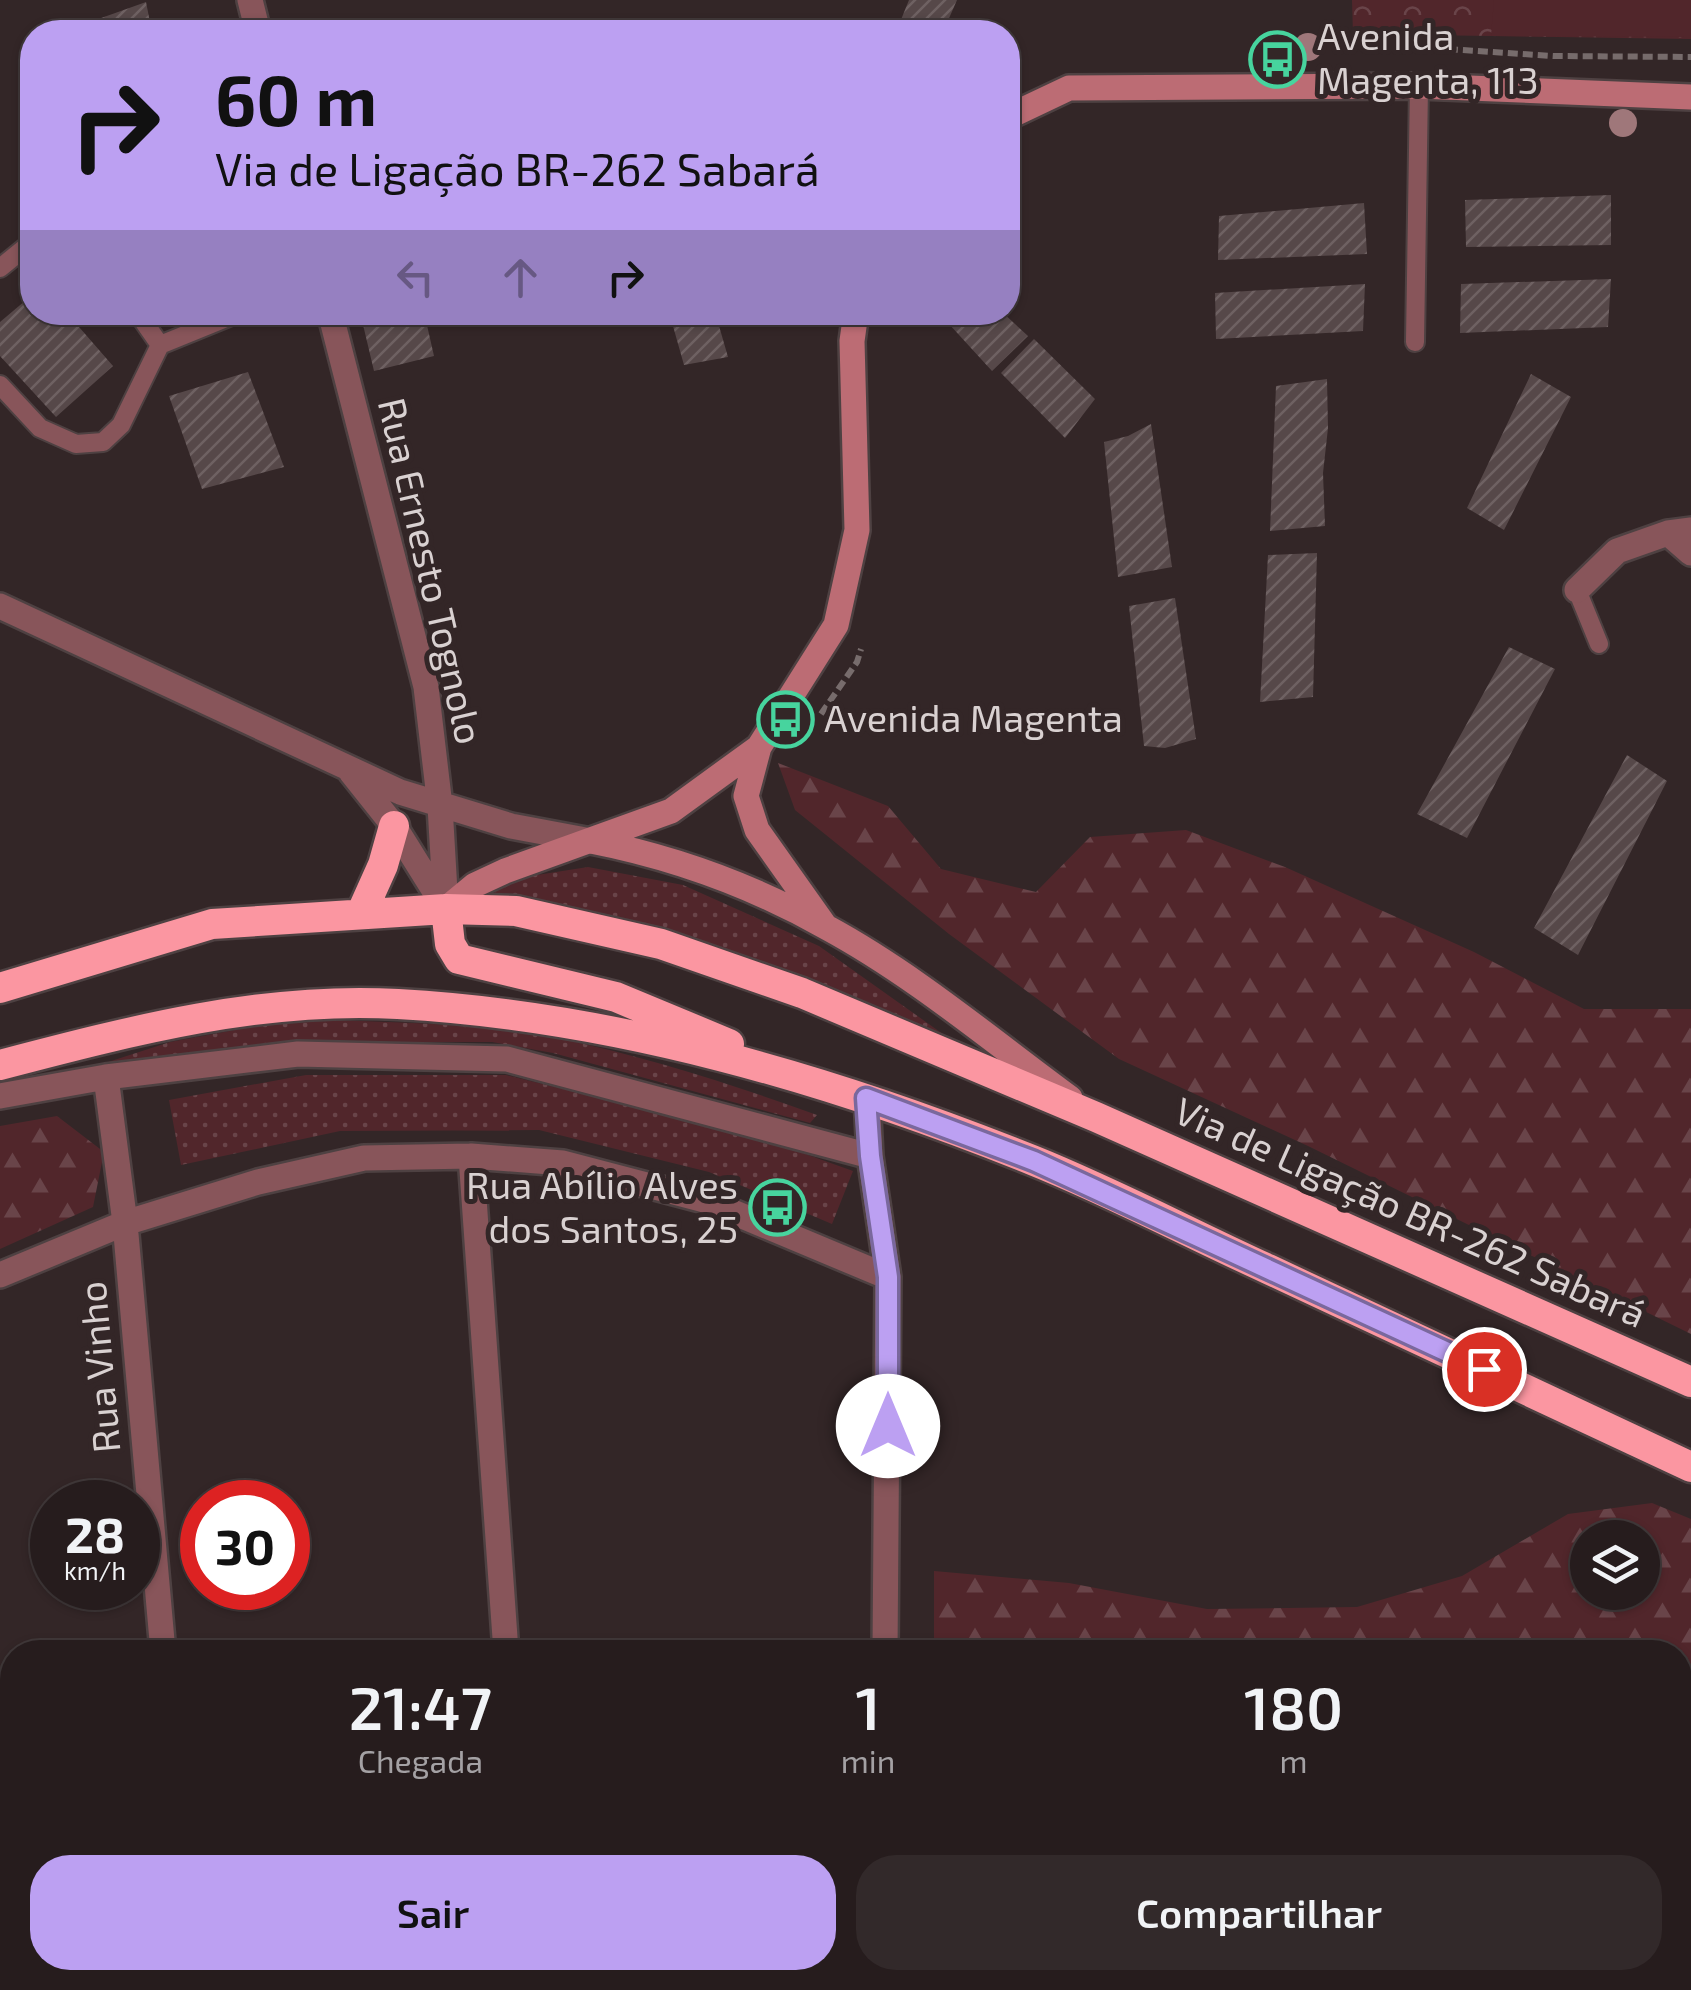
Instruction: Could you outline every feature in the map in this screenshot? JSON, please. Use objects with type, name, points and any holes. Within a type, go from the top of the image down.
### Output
[{"type":"highway","points":[[360,914],[383,865],[394,826]]},
{"type":"highway","points":[[446,909],[452,950],[463,961],[616,997],[812,1081]]},
{"type":"highway","name":"Via de Ligação BR-262 Sabará","points":[[0,988],[212,924],[446,909],[516,910],[661,944],[802,993],[1096,1117],[1691,1382]]},
{"type":"highway","points":[[0,1064],[250,1008],[395,1004],[528,1017],[611,1032],[812,1081],[1034,1161],[1691,1466]]},
{"type":"street","points":[[1020,111],[1069,88],[1419,86],[1691,97]]},
{"type":"street","name":"Rua Ernesto Tognolo","points":[[333,325],[426,687],[440,806],[446,909]]},
{"type":"street","points":[[825,926],[756,830],[746,796],[759,747],[836,625],[857,530],[854,325]]},
{"type":"street","points":[[1578,590],[1617,551],[1679,532],[1691,553]]},
{"type":"street","points":[[0,606],[348,768],[440,806],[510,826],[591,841]]},
{"type":"street","points":[[348,768],[394,826],[446,909],[490,878],[671,811],[759,747]]},
{"type":"street","name":"Via de Ligação BR-262 Sabará","points":[[591,841],[654,853],[740,886],[825,926],[878,958],[1096,1117]]},
{"type":"street","points":[[0,1096],[106,1077],[298,1054],[507,1059],[870,1156]]},
{"type":"street","name":"Rua Vinho","points":[[106,1077],[125,1223],[162,1640]]},
{"type":"street","points":[[866,1098],[870,1156],[888,1277],[885,1640]]},
{"type":"street","points":[[0,1275],[125,1223],[258,1182],[364,1158],[470,1156],[562,1164],[704,1200],[888,1277]]},
{"type":"street","points":[[470,1156],[505,1640]]},
{"type":"lane","points":[[1415,342],[1419,86]]},
{"type":"lane","points":[[0,268],[20,252]]},
{"type":"lane","points":[[146,325],[160,344]]},
{"type":"lane","points":[[0,385],[40,428],[76,444],[103,442],[121,425],[160,344],[208,325]]},
{"type":"lane","points":[[1578,590],[1598,644]]},
{"type":"path","points":[[1418,46],[1552,56],[1691,57]]},
{"type":"path","points":[[812,728],[857,662],[866,633]]},
{"type":"green space","points":[[1352,0],[1691,0],[1691,39],[1353,34]]},
{"type":"green space","points":[[1494,0],[1691,0],[1691,37],[1491,36]]},
{"type":"green space","points":[[778,763],[888,806],[941,869],[1036,892],[1090,837],[1186,830],[1285,867],[1474,952],[1584,1009],[1691,1009],[1691,1334],[1308,1146],[1119,1059],[949,934],[795,810]]},
{"type":"green space","points":[[588,867],[683,885],[819,946],[971,1054],[489,899],[505,880]]},
{"type":"green space","points":[[294,1019],[461,1026],[561,1039],[690,1072],[817,1115],[810,1123],[553,1053],[492,1042],[303,1042],[105,1063],[170,1042]]},
{"type":"green space","points":[[306,1075],[506,1075],[755,1136],[853,1171],[832,1224],[709,1172],[539,1130],[340,1131],[181,1165],[169,1100]]},
{"type":"green space","points":[[57,1116],[104,1152],[93,1207],[0,1249],[0,1126]]},
{"type":"green space","points":[[1652,1503],[1691,1519],[1691,1640],[934,1640],[934,1571],[1069,1583],[1207,1609],[1357,1607],[1462,1576],[1568,1514]]},
{"type":"building","points":[[909,0],[957,0],[948,20],[901,20]]},
{"type":"building","points":[[146,2],[150,20],[96,20]]},
{"type":"building","points":[[1611,195],[1611,245],[1466,247],[1465,200]]},
{"type":"building","points":[[1364,203],[1367,254],[1218,260],[1219,216]]},
{"type":"building","points":[[1611,279],[1608,327],[1460,333],[1461,284]]},
{"type":"building","points":[[1365,284],[1363,331],[1216,339],[1215,293]]},
{"type":"building","points":[[20,305],[20,325],[77,325],[113,366],[56,417],[0,356],[0,322]]},
{"type":"building","points":[[363,325],[427,325],[434,356],[374,371]]},
{"type":"building","points":[[673,325],[719,325],[728,357],[684,365]]},
{"type":"building","points":[[950,325],[1016,325],[1028,336],[992,371]]},
{"type":"building","points":[[1034,339],[1095,399],[1065,438],[1001,373]]},
{"type":"building","points":[[248,372],[284,467],[202,489],[169,396]]},
{"type":"building","points":[[1531,374],[1571,397],[1504,530],[1467,508]]},
{"type":"building","points":[[1327,379],[1325,526],[1270,531],[1276,386]]},
{"type":"building","points":[[1151,424],[1172,567],[1118,577],[1104,442]]},
{"type":"building","points":[[1317,553],[1313,697],[1260,702],[1268,555]]},
{"type":"building","points":[[1175,598],[1196,739],[1165,748],[1144,746],[1129,606]]},
{"type":"building","points":[[1509,647],[1555,669],[1467,838],[1417,814]]},
{"type":"building","points":[[1627,755],[1667,781],[1578,955],[1534,928]]},
{"type":"place","name":"Avenida Magenta, 113","points":[[1278,59]]},
{"type":"place","name":"Avenida Magenta","points":[[785,719]]},
{"type":"place","name":"Rua Abílio Alves dos Santos, 25","points":[[777,1208]]},
{"type":"route","points":[[888,1426],[888,1277],[870,1156],[866,1098],[1034,1161],[1484,1369]]}]
